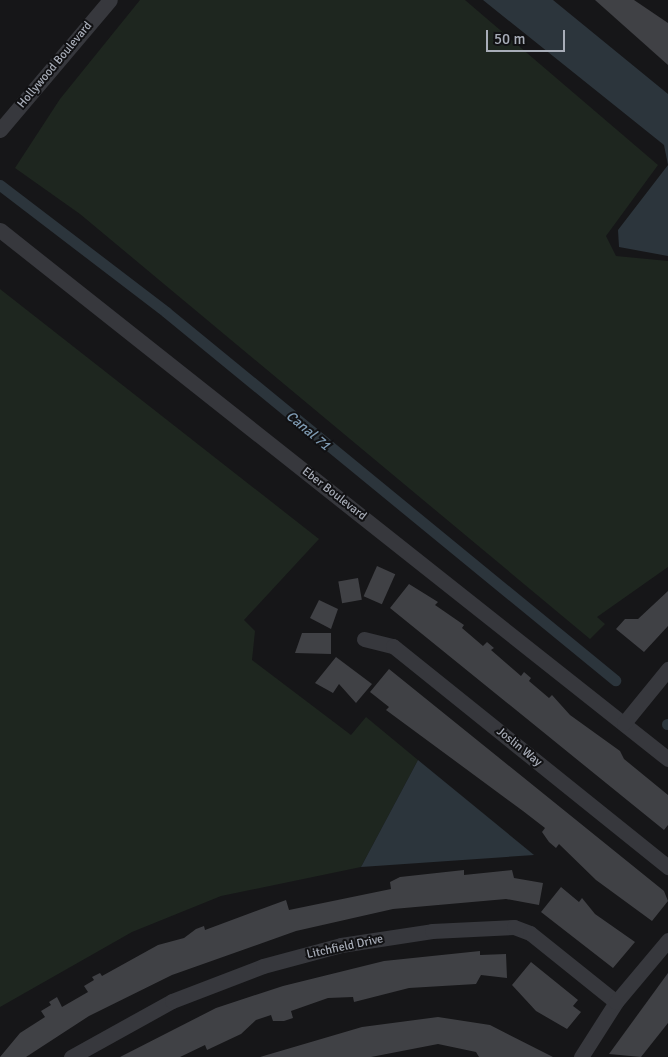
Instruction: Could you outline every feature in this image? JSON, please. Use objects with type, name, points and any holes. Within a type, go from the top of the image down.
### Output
[{"type":"street","name":"Hollywood Boulevard","points":[[0,130],[110,0]]},
{"type":"street","name":"Eber Boulevard","points":[[0,230],[668,759]]},
{"type":"street","name":"Joslin Way","points":[[364,639],[393,646],[668,867]]},
{"type":"street","points":[[624,723],[668,669]]},
{"type":"street","name":"Litchfield Drive","points":[[71,1057],[172,1000],[263,966],[341,945],[432,931],[514,926],[530,933],[616,1002]]},
{"type":"street","points":[[581,1057],[616,1002],[668,940]]},
{"type":"shaded area","points":[[140,0],[465,0],[658,165],[606,236],[616,256],[668,261],[668,567],[597,617],[605,624],[590,639],[80,214],[15,168],[60,99]]},
{"type":"shaded area","points":[[483,0],[553,0],[668,94],[668,165],[664,145]]},
{"type":"shaded area","points":[[668,165],[668,256],[619,247],[618,230]]},
{"type":"shaded area","points":[[0,289],[319,539],[244,620],[255,631],[252,660],[351,735],[366,717],[418,760],[361,867],[221,896],[132,932],[0,1007]]},
{"type":"shaded area","points":[[418,760],[534,855],[361,867]]},
{"type":"building","points":[[595,0],[634,0],[668,23],[668,65]]},
{"type":"building","points":[[377,566],[395,574],[382,604],[364,596]]},
{"type":"building","points":[[358,578],[362,600],[342,603],[338,581]]},
{"type":"building","points":[[409,584],[438,602],[435,605],[464,625],[462,628],[483,646],[487,642],[494,648],[491,650],[521,676],[524,672],[531,678],[529,681],[549,698],[552,695],[570,715],[620,751],[624,759],[668,795],[668,825],[664,830],[390,608]]},
{"type":"building","points":[[668,591],[668,626],[644,652],[616,629],[625,619],[638,619]]},
{"type":"building","points":[[319,600],[338,609],[331,629],[310,618]]},
{"type":"building","points":[[302,633],[331,633],[331,654],[295,653]]},
{"type":"building","points":[[336,657],[372,684],[356,703],[339,684],[333,693],[315,683]]},
{"type":"building","points":[[389,669],[664,891],[668,901],[652,921],[596,880],[559,844],[556,848],[549,842],[542,832],[545,828],[386,710],[389,707],[370,692]]},
{"type":"building","points":[[464,870],[464,875],[512,870],[514,878],[543,883],[539,905],[506,899],[393,909],[296,931],[172,975],[89,1016],[26,1057],[0,1057],[20,1033],[45,1017],[41,1011],[51,1005],[49,1002],[57,997],[62,1007],[88,992],[84,986],[94,980],[92,977],[100,973],[102,976],[158,945],[184,938],[196,929],[204,926],[205,930],[286,900],[289,910],[391,889],[390,882],[400,877]]},
{"type":"building","points":[[561,887],[579,902],[582,898],[595,914],[635,942],[613,968],[541,912]]},
{"type":"building","points":[[480,951],[480,955],[506,954],[507,978],[481,975],[476,984],[409,988],[354,1002],[353,997],[328,998],[291,1011],[293,1018],[284,1021],[273,1021],[271,1015],[256,1020],[241,1034],[207,1050],[205,1045],[180,1057],[120,1057],[216,1008],[283,986],[384,961]]},
{"type":"building","points":[[531,962],[578,1000],[573,1006],[581,1012],[567,1029],[536,1011],[512,985]]},
{"type":"building","points":[[668,973],[668,1023],[641,1057],[609,1054]]},
{"type":"building","points":[[438,1017],[490,1025],[553,1057],[479,1057],[476,1052],[438,1044],[371,1057],[260,1057],[362,1027]]},
{"type":"waterway","name":"Canal 71","points":[[0,185],[166,312],[615,680]]}]
